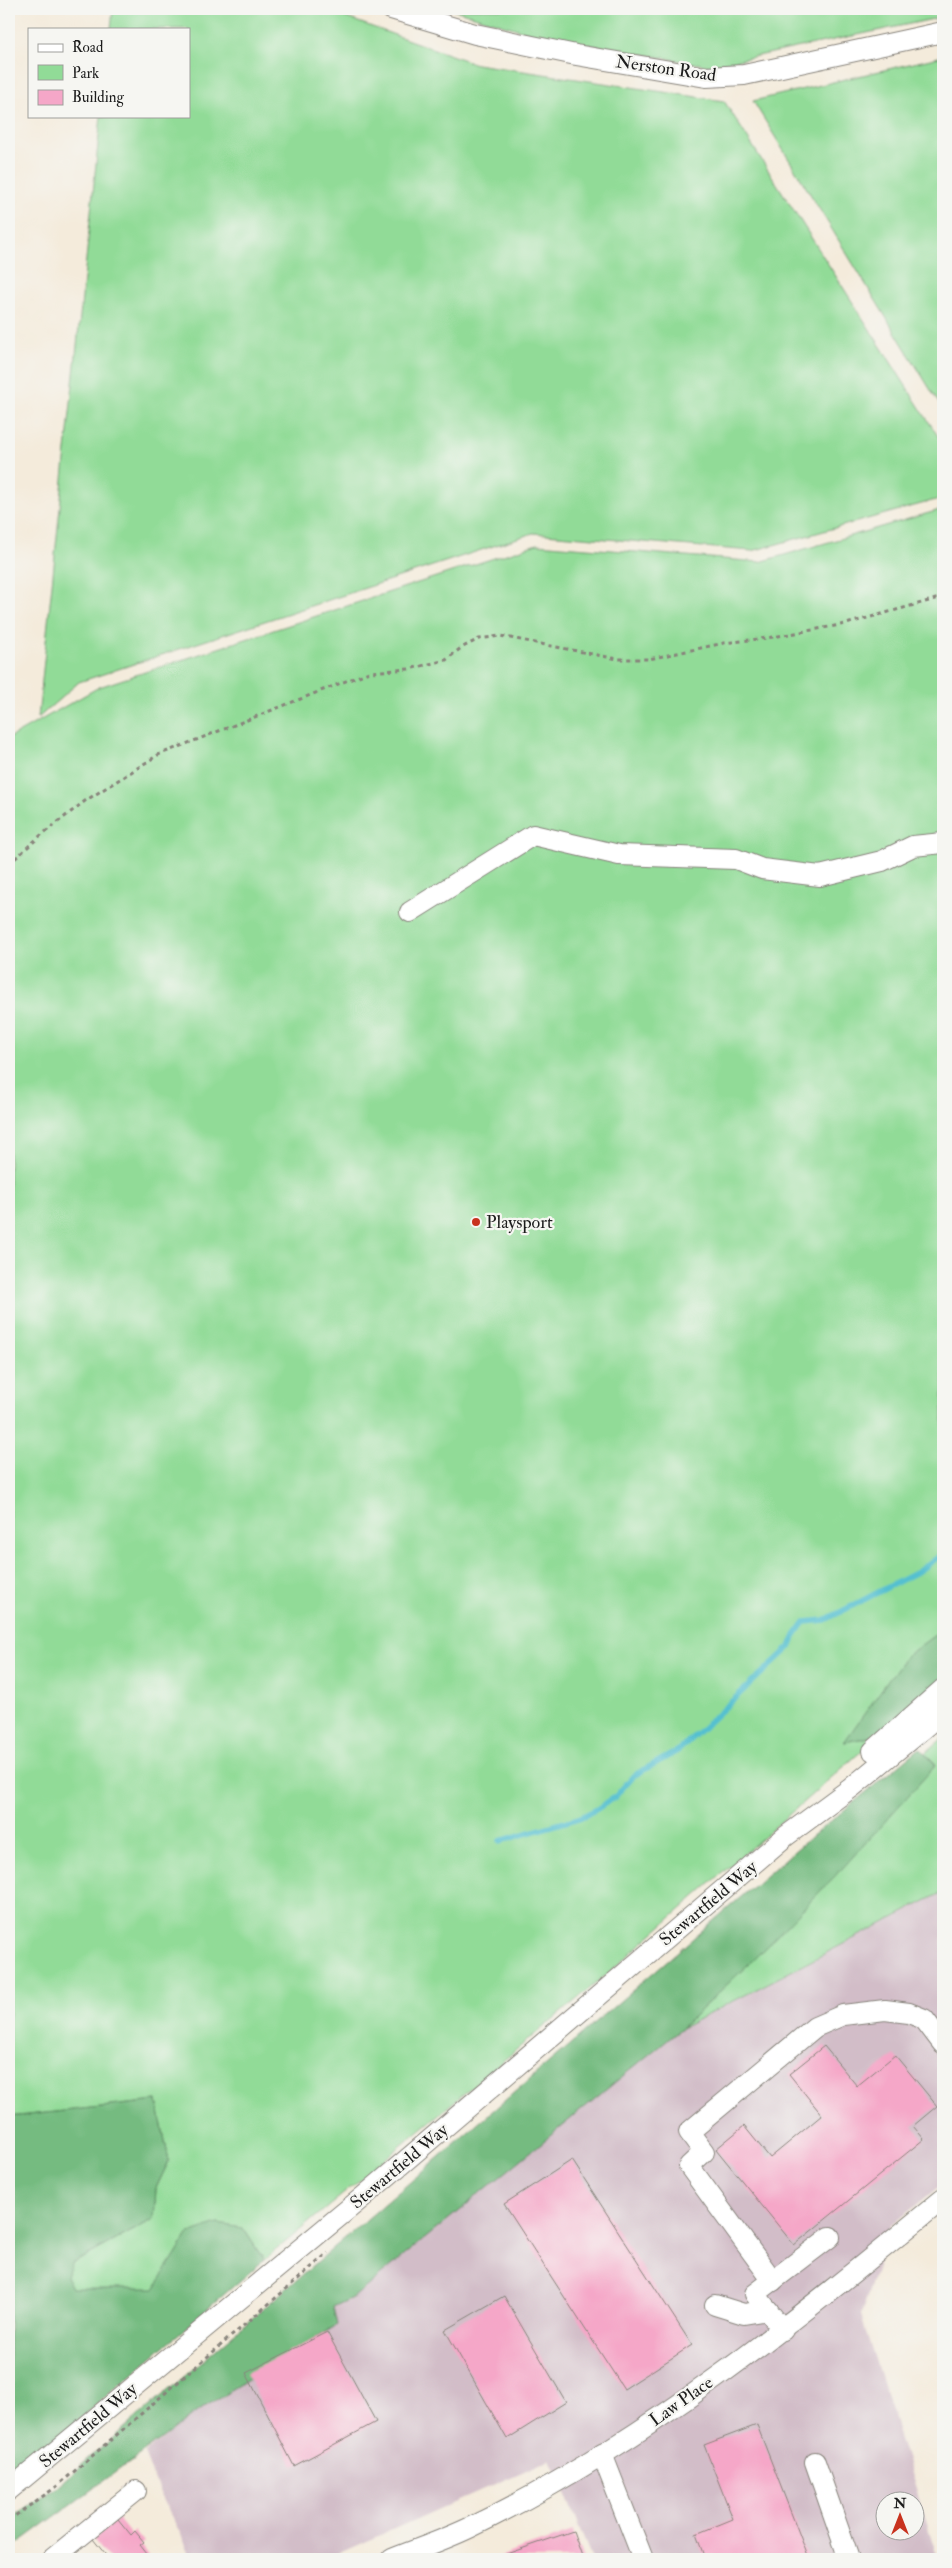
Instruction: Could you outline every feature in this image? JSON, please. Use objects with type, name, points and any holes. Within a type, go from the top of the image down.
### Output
[{"type":"street","name":"Nerston Road","points":[[391,9],[475,34],[576,55],[706,77],[744,75],[943,32]]},
{"type":"street","points":[[410,912],[533,835],[618,855],[736,859],[762,869],[820,876],[882,861],[913,846],[943,843]]},
{"type":"street","name":"Stewartfield Way","points":[[786,1836],[845,1778],[943,1689]]},
{"type":"street","name":"Stewartfield Way","points":[[9,2490],[364,2196],[786,1836],[851,1788],[943,1712]]},
{"type":"street","points":[[772,2281],[688,2166],[704,2152],[689,2132],[816,2026],[843,2015],[885,2010],[909,2012],[924,2019],[943,2044]]},
{"type":"street","name":"Law Place","points":[[392,2559],[469,2528],[602,2454],[782,2330],[943,2199]]},
{"type":"street","points":[[782,2330],[755,2294],[830,2237]]},
{"type":"street","points":[[715,2305],[744,2314],[768,2310]]},
{"type":"street","points":[[602,2454],[643,2559]]},
{"type":"street","points":[[815,2462],[849,2559]]},
{"type":"street","points":[[66,2555],[136,2491]]},
{"type":"path","points":[[9,864],[40,836],[85,801],[158,755],[369,672],[409,669],[446,660],[461,648],[479,639],[500,636],[618,659],[649,659],[724,643],[766,638],[846,624],[943,597]]},
{"type":"path","points":[[9,2520],[56,2487]]},
{"type":"shaded area","points":[[943,1892],[943,2183],[890,2227],[861,2315],[916,2490],[874,2490],[874,2540],[924,2540],[924,2515],[938,2559],[592,2559],[551,2459],[327,2559],[193,2559],[158,2489],[144,2453],[333,2307],[680,2029]]},
{"type":"green space","points":[[113,9],[322,9],[476,64],[724,101],[943,444],[943,498],[752,551],[533,533],[79,682],[38,718],[101,118],[190,118],[190,28],[111,28]]},
{"type":"green space","points":[[451,9],[943,9],[943,17],[710,66],[540,36]]},
{"type":"green space","points":[[943,56],[943,410],[753,101]]},
{"type":"green space","name":"Playsport","points":[[943,509],[943,1629],[905,1657],[845,1742],[880,1735],[600,1980],[264,2260],[243,2228],[189,2234],[155,2289],[72,2289],[65,2276],[72,2264],[154,2219],[156,2188],[169,2161],[157,2101],[9,2117],[9,738],[99,687],[537,544],[760,562]]},
{"type":"green space","points":[[943,1629],[943,1680],[880,1735],[844,1742],[905,1657]]},
{"type":"green space","points":[[943,1738],[943,1892],[680,2029],[811,1900],[936,1764],[925,1753]]},
{"type":"green space","points":[[920,1748],[936,1765],[840,1871],[753,1960],[680,2029],[354,2297],[333,2307],[337,2325],[206,2406],[9,2550],[9,2520],[56,2487],[799,1847]]},
{"type":"green space","points":[[157,2101],[169,2161],[156,2188],[154,2219],[72,2264],[66,2276],[72,2288],[155,2288],[189,2234],[218,2224],[243,2228],[264,2260],[57,2439],[9,2477],[9,2117]]},
{"type":"building","points":[[824,2046],[857,2086],[895,2055],[937,2106],[913,2126],[924,2139],[794,2245],[716,2149],[744,2126],[770,2158],[822,2115],[789,2074]]},
{"type":"building","points":[[572,2160],[692,2345],[624,2389],[504,2204]]},
{"type":"building","points":[[504,2296],[566,2402],[507,2439],[445,2330]]},
{"type":"building","points":[[327,2332],[376,2422],[294,2466],[246,2373]]},
{"type":"building","points":[[757,2425],[809,2559],[705,2559],[696,2534],[733,2519],[704,2445]]},
{"type":"building","points":[[118,2519],[131,2535],[135,2531],[144,2542],[140,2545],[151,2559],[109,2559],[93,2539]]},
{"type":"building","points":[[573,2531],[583,2559],[492,2559]]},
{"type":"waterway","points":[[500,1841],[579,1818],[597,1809],[615,1797],[633,1776],[679,1750],[790,1647],[794,1637],[805,1622],[825,1620],[917,1572],[943,1554]]},
{"type":"place","name":"Playsport","points":[[476,1222]]}]
